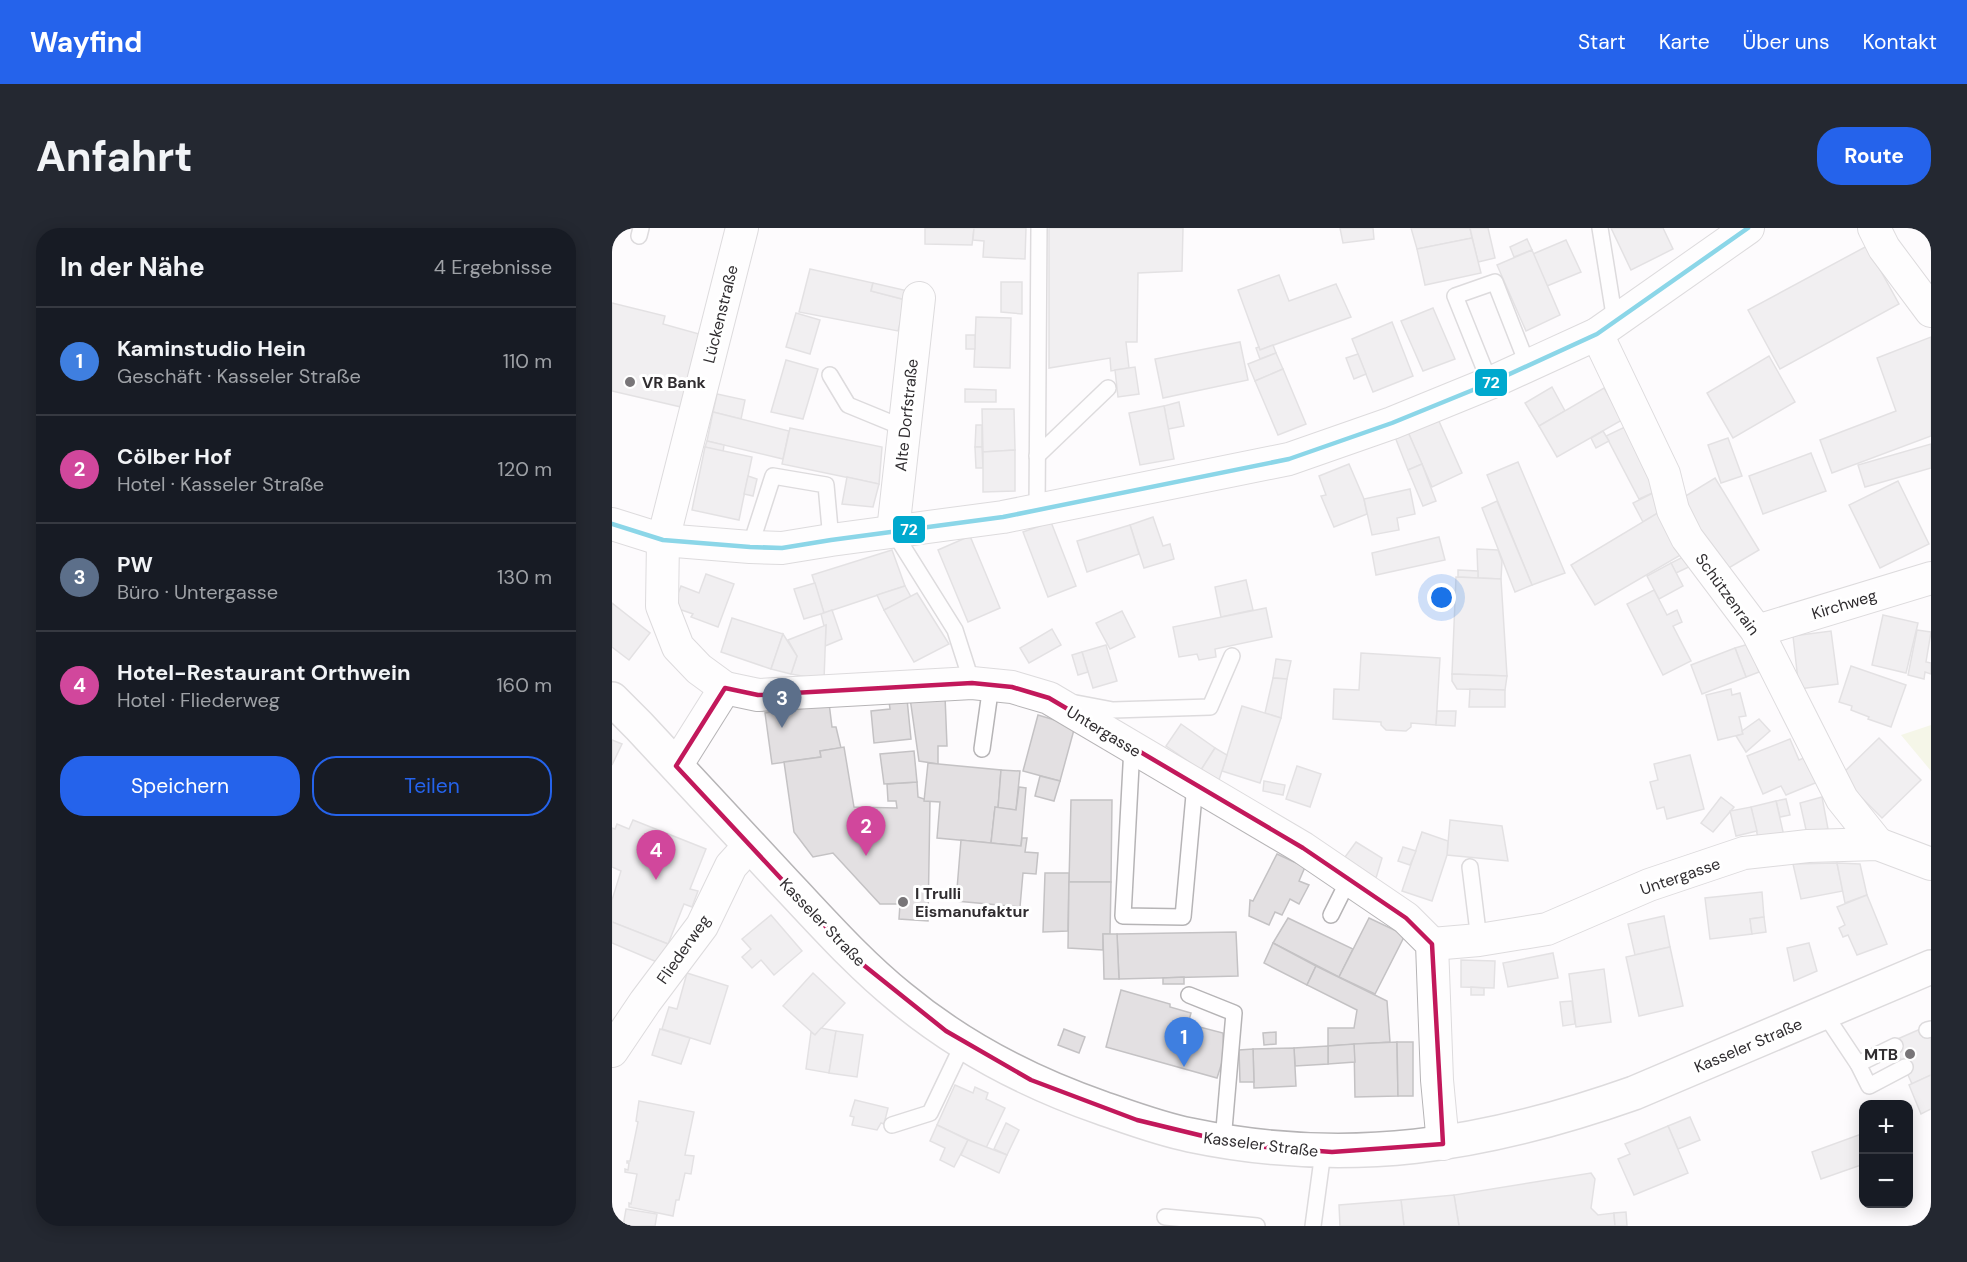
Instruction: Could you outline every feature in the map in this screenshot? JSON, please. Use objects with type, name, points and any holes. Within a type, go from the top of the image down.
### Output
[{"type":"main road","name":"Kasseler Straße","points":[[612,699],[856,959],[901,998],[964,1042],[1031,1080],[1079,1100],[1187,1135],[1240,1145],[1323,1152],[1392,1150],[1522,1129],[1634,1093],[1931,967]]},
{"type":"street","name":"Lückenstraße","points":[[663,540],[673,462],[742,228]]},
{"type":"street","points":[[612,525],[663,540],[750,548],[782,548],[1003,517],[1288,459],[1392,423],[1490,383],[1606,328],[1748,228]]},
{"type":"street","points":[[1874,228],[1884,248],[1931,311]]},
{"type":"street","name":"Alte Dorfstraße","points":[[892,531],[919,298]]},
{"type":"street","name":"Schützenrain","points":[[1606,328],[1664,474],[1673,510],[1687,538],[1757,631],[1842,799],[1878,844]]},
{"type":"street","name":"Untergasse","points":[[663,540],[662,606],[678,647],[699,669],[725,688],[758,695],[981,684],[1012,687],[1049,698],[1304,848],[1406,918],[1431,944],[1479,940],[1547,929],[1649,885],[1744,853],[1808,846],[1878,844],[1931,864]]},
{"type":"street","name":"Kirchweg","points":[[1757,631],[1931,578]]},
{"type":"street","points":[[676,766],[725,688]]},
{"type":"street","name":"Fliederweg","points":[[612,1051],[645,1002],[702,926],[731,866],[750,845]]},
{"type":"street","points":[[1431,944],[1437,1080],[1443,1143]]},
{"type":"lane","points":[[1037,510],[1038,228]]},
{"type":"lane","points":[[1600,228],[1606,328]]},
{"type":"lane","points":[[1490,383],[1455,296],[1495,282],[1528,366]]},
{"type":"lane","points":[[830,375],[849,405],[904,428]]},
{"type":"lane","points":[[1037,456],[1108,388]]},
{"type":"lane","points":[[750,548],[773,477],[826,485],[831,540]]},
{"type":"lane","points":[[892,531],[955,630],[981,684],[982,749]]},
{"type":"lane","points":[[1049,698],[1113,710],[1210,707],[1232,657]]},
{"type":"lane","points":[[1132,747],[1123,916],[1183,917],[1195,784]]},
{"type":"lane","points":[[1470,867],[1479,940]]},
{"type":"lane","points":[[1332,915],[1349,879]]},
{"type":"lane","points":[[1189,995],[1234,1013],[1223,1142]]},
{"type":"lane","points":[[1824,1013],[1858,1064],[1869,1086],[1905,1068]]},
{"type":"lane","points":[[892,1125],[930,1113],[964,1042]]},
{"type":"lane","points":[[1858,1064],[1895,1046]]},
{"type":"lane","points":[[1313,1226],[1323,1152]]},
{"type":"lane","points":[[1165,1217],[1257,1226]]},
{"type":"highlighted area","points":[[972,683],[1012,687],[1049,698],[1303,848],[1406,918],[1432,944],[1443,1144],[1332,1152],[1240,1145],[1137,1120],[1031,1080],[946,1031],[856,959],[676,766],[725,688],[758,695]]},
{"type":"green space","points":[[1931,725],[1931,771],[1901,735]]},
{"type":"building","points":[[925,228],[974,228],[972,245],[925,244]]},
{"type":"building","points":[[974,228],[1026,228],[1025,259],[983,257],[984,241],[973,240]]},
{"type":"building","points":[[1049,228],[1183,228],[1182,271],[1138,273],[1137,342],[1126,342],[1129,368],[1111,371],[1110,358],[1049,368]]},
{"type":"building","points":[[1340,228],[1373,228],[1374,239],[1343,243]]},
{"type":"building","points":[[1411,228],[1470,228],[1472,238],[1417,249]]},
{"type":"building","points":[[1470,228],[1488,228],[1495,258],[1478,262]]},
{"type":"building","points":[[1611,228],[1663,228],[1673,249],[1631,270]]},
{"type":"building","points":[[1472,238],[1481,273],[1425,285],[1417,249]]},
{"type":"building","points":[[1527,239],[1532,250],[1514,257],[1510,247]]},
{"type":"building","points":[[1566,240],[1581,272],[1547,286],[1533,254]]},
{"type":"building","points":[[1867,246],[1899,304],[1780,369],[1748,310]]},
{"type":"building","points":[[1532,250],[1560,315],[1526,331],[1497,265]]},
{"type":"building","points":[[810,269],[873,283],[871,291],[906,300],[898,331],[799,312]]},
{"type":"building","points":[[1279,275],[1289,301],[1336,284],[1351,317],[1260,350],[1238,290]]},
{"type":"building","points":[[1001,282],[1022,282],[1022,314],[1001,312]]},
{"type":"building","points":[[873,283],[908,291],[906,300],[871,291]]},
{"type":"building","points":[[612,303],[665,316],[663,324],[699,334],[681,407],[612,391]]},
{"type":"building","points":[[1433,308],[1455,359],[1423,371],[1401,321]]},
{"type":"building","points":[[796,313],[820,320],[810,354],[786,347]]},
{"type":"building","points":[[976,317],[1011,318],[1010,368],[974,367]]},
{"type":"building","points":[[1392,322],[1413,376],[1373,392],[1352,339]]},
{"type":"building","points":[[966,335],[975,335],[975,349],[966,349]]},
{"type":"building","points":[[1931,337],[1931,436],[1832,473],[1820,440],[1896,411],[1877,358]]},
{"type":"building","points":[[1240,342],[1248,380],[1163,398],[1155,359]]},
{"type":"building","points":[[1273,345],[1276,353],[1260,359],[1256,348],[1259,347],[1260,350]]},
{"type":"building","points":[[1276,353],[1283,369],[1255,381],[1248,364]]},
{"type":"building","points":[[1358,354],[1366,374],[1354,379],[1346,358]]},
{"type":"building","points":[[1769,356],[1795,402],[1733,438],[1707,393]]},
{"type":"building","points":[[786,360],[818,369],[803,419],[771,412]]},
{"type":"building","points":[[1135,367],[1139,394],[1118,397],[1115,370]]},
{"type":"building","points":[[1283,369],[1306,424],[1278,435],[1255,381]]},
{"type":"building","points":[[1552,387],[1565,411],[1539,426],[1525,403]]},
{"type":"building","points":[[1604,388],[1622,420],[1557,457],[1539,426]]},
{"type":"building","points":[[965,389],[996,390],[996,402],[965,402]]},
{"type":"building","points":[[717,394],[745,400],[741,419],[713,412]]},
{"type":"building","points":[[1179,402],[1184,426],[1168,429],[1164,406]]},
{"type":"building","points":[[1164,406],[1174,459],[1140,465],[1129,413]]},
{"type":"building","points":[[982,409],[1014,409],[1015,450],[983,452]]},
{"type":"building","points":[[713,412],[789,431],[783,459],[707,441]]},
{"type":"building","points":[[1438,419],[1462,473],[1432,487],[1408,432]]},
{"type":"building","points":[[976,425],[982,425],[982,447],[975,447]]},
{"type":"building","points":[[1629,425],[1659,490],[1639,499],[1606,436]]},
{"type":"building","points":[[790,428],[882,447],[879,484],[782,464]]},
{"type":"building","points":[[1603,431],[1609,441],[1596,448],[1591,438]]},
{"type":"building","points":[[1408,432],[1422,464],[1408,470],[1395,437]]},
{"type":"building","points":[[1728,438],[1742,476],[1721,483],[1708,445]]},
{"type":"building","points":[[707,441],[724,445],[723,452],[705,447]]},
{"type":"building","points":[[1931,444],[1931,468],[1865,487],[1858,465]]},
{"type":"building","points":[[705,447],[752,457],[739,520],[692,510]]},
{"type":"building","points":[[975,447],[982,447],[983,468],[976,468]]},
{"type":"building","points":[[1015,450],[1015,491],[983,492],[983,452]]},
{"type":"building","points":[[1811,453],[1826,491],[1763,514],[1749,476]]},
{"type":"building","points":[[1518,462],[1565,573],[1532,585],[1487,475]]},
{"type":"building","points":[[1349,464],[1364,499],[1367,514],[1334,527],[1321,496],[1326,495],[1319,476]]},
{"type":"building","points":[[1422,464],[1436,501],[1423,506],[1408,470]]},
{"type":"building","points":[[748,476],[757,479],[753,496],[744,494]]},
{"type":"building","points":[[847,477],[879,484],[873,507],[842,504]]},
{"type":"building","points":[[1715,478],[1759,550],[1722,572],[1679,500]]},
{"type":"building","points":[[1898,481],[1929,544],[1880,568],[1849,505]]},
{"type":"building","points":[[1410,489],[1415,514],[1397,518],[1399,530],[1372,535],[1364,499]]},
{"type":"building","points":[[1659,490],[1661,511],[1643,522],[1633,503]]},
{"type":"building","points":[[1497,501],[1532,585],[1515,592],[1482,508]]},
{"type":"building","points":[[1661,511],[1684,553],[1595,605],[1571,565]]},
{"type":"building","points":[[1153,517],[1163,546],[1170,544],[1174,559],[1144,568],[1130,525]]},
{"type":"building","points":[[1051,522],[1076,586],[1048,597],[1023,532]]},
{"type":"building","points":[[1130,525],[1139,554],[1087,572],[1077,541]]},
{"type":"building","points":[[970,536],[1000,608],[968,622],[938,550]]},
{"type":"building","points":[[1439,537],[1445,560],[1376,575],[1372,553]]},
{"type":"building","points":[[1477,549],[1498,550],[1502,561],[1501,579],[1478,578]]},
{"type":"building","points":[[892,550],[905,586],[824,613],[812,575]]},
{"type":"building","points":[[1685,556],[1691,566],[1676,573],[1671,563]]},
{"type":"building","points":[[1671,563],[1683,586],[1659,599],[1647,576]]},
{"type":"building","points":[[1458,570],[1478,571],[1478,578],[1458,577]]},
{"type":"building","points":[[706,574],[734,584],[718,627],[691,617],[693,614],[673,607],[681,586],[699,593]]},
{"type":"building","points":[[1456,577],[1501,579],[1507,676],[1452,674]]},
{"type":"building","points":[[1246,580],[1253,610],[1221,617],[1215,587]]},
{"type":"building","points":[[815,583],[824,613],[804,619],[794,589]]},
{"type":"building","points":[[905,586],[911,597],[884,610],[877,595]]},
{"type":"building","points":[[1654,590],[1667,615],[1677,610],[1682,622],[1673,626],[1691,661],[1663,675],[1627,604]]},
{"type":"building","points":[[917,593],[949,644],[914,662],[884,610]]},
{"type":"building","points":[[612,603],[650,633],[629,660],[612,647]]},
{"type":"building","points":[[1266,608],[1272,637],[1215,649],[1216,657],[1199,660],[1197,654],[1179,657],[1173,627]]},
{"type":"building","points":[[832,610],[842,639],[825,646],[826,625],[824,626],[821,614]]},
{"type":"building","points":[[1122,611],[1135,637],[1110,649],[1096,623]]},
{"type":"building","points":[[1883,615],[1918,623],[1906,673],[1872,665]]},
{"type":"building","points":[[732,618],[783,634],[771,669],[721,652]]},
{"type":"building","points":[[826,625],[824,680],[791,674],[797,656],[788,640]]},
{"type":"building","points":[[1052,629],[1061,645],[1029,663],[1020,648]]},
{"type":"building","points":[[1917,630],[1931,632],[1926,662],[1931,663],[1931,674],[1925,672],[1924,679],[1908,675]]},
{"type":"building","points":[[1831,631],[1838,684],[1799,689],[1793,636]]},
{"type":"building","points":[[783,634],[797,656],[791,674],[771,669]]},
{"type":"building","points":[[1749,644],[1759,672],[1746,677],[1735,648]]},
{"type":"building","points":[[1106,645],[1117,681],[1093,688],[1082,652]]},
{"type":"building","points":[[1735,648],[1746,677],[1702,694],[1691,665]]},
{"type":"building","points":[[1082,652],[1088,672],[1078,675],[1072,655]]},
{"type":"building","points":[[1361,653],[1440,658],[1436,725],[1411,723],[1411,727],[1406,731],[1386,730],[1381,722],[1333,719],[1334,689],[1359,690]]},
{"type":"building","points":[[1276,659],[1291,661],[1287,679],[1273,678]]},
{"type":"building","points":[[1851,666],[1906,685],[1891,727],[1868,719],[1869,717],[1851,710],[1852,706],[1839,702]]},
{"type":"building","points":[[1452,674],[1507,676],[1505,690],[1457,689],[1452,681]]},
{"type":"building","points":[[1273,678],[1287,679],[1281,718],[1265,713]]},
{"type":"building","points":[[1470,689],[1505,690],[1505,707],[1469,707]]},
{"type":"building","points":[[1731,689],[1732,695],[1740,693],[1746,716],[1739,717],[1743,734],[1718,740],[1706,695]]},
{"type":"building","points":[[945,696],[947,746],[938,746],[938,764],[919,761],[910,698]]},
{"type":"building","points":[[907,699],[911,739],[874,743],[871,711],[890,709],[889,701]]},
{"type":"building","points":[[829,703],[832,727],[836,727],[841,748],[820,751],[821,757],[772,764],[765,713]]},
{"type":"building","points":[[1242,706],[1281,718],[1260,783],[1222,771]]},
{"type":"building","points":[[1437,711],[1456,711],[1455,726],[1436,725]]},
{"type":"building","points":[[1038,715],[1075,726],[1060,781],[1023,771]]},
{"type":"building","points":[[1759,719],[1770,731],[1746,752],[1736,736],[1743,734],[1742,731]]},
{"type":"building","points":[[1181,724],[1215,748],[1201,770],[1166,746]]},
{"type":"building","points":[[1879,738],[1921,780],[1882,818],[1840,776]]},
{"type":"building","points":[[1790,739],[1799,760],[1809,756],[1820,781],[1786,795],[1781,786],[1763,794],[1747,756]]},
{"type":"building","points":[[612,740],[622,744],[612,765]]},
{"type":"building","points":[[844,747],[854,807],[897,808],[896,801],[888,801],[887,784],[917,782],[918,797],[930,801],[928,921],[899,919],[900,904],[880,904],[833,853],[813,857],[794,832],[784,762],[821,757],[820,751]]},
{"type":"building","points":[[1215,748],[1227,755],[1219,780],[1201,770]]},
{"type":"building","points":[[914,751],[917,782],[884,784],[880,754]]},
{"type":"building","points":[[1690,755],[1704,809],[1667,819],[1664,807],[1657,809],[1650,782],[1658,780],[1654,764]]},
{"type":"building","points":[[928,763],[1001,770],[998,808],[995,807],[991,843],[937,838],[940,802],[924,801]]},
{"type":"building","points":[[1297,766],[1321,774],[1310,807],[1286,799]]},
{"type":"building","points":[[1001,770],[1020,771],[1016,810],[998,808]]},
{"type":"building","points":[[1040,776],[1060,781],[1054,801],[1035,796]]},
{"type":"building","points":[[1264,781],[1285,785],[1283,795],[1263,791]]},
{"type":"building","points":[[1019,787],[1026,788],[1021,846],[991,843],[995,807],[1016,810]]},
{"type":"building","points":[[1721,797],[1734,807],[1713,832],[1701,823]]},
{"type":"building","points":[[1822,797],[1828,829],[1807,834],[1800,803]]},
{"type":"building","points":[[1786,799],[1790,815],[1780,817],[1776,801]]},
{"type":"building","points":[[1071,800],[1112,800],[1111,882],[1069,882]]},
{"type":"building","points":[[1776,801],[1784,836],[1759,842],[1751,807]]},
{"type":"building","points":[[1751,807],[1757,831],[1736,836],[1730,811]]},
{"type":"building","points":[[633,820],[706,849],[690,889],[698,891],[692,907],[684,904],[668,944],[612,922],[612,900],[621,871],[612,867],[612,828],[615,829],[617,824],[629,829]]},
{"type":"building","points":[[1450,820],[1502,826],[1508,861],[1447,855]]},
{"type":"building","points":[[1422,832],[1448,841],[1447,855],[1432,901],[1402,891]]},
{"type":"building","points":[[1022,838],[1027,838],[1025,852],[1038,853],[1036,874],[1023,873],[1020,907],[956,901],[961,840],[1021,846]]},
{"type":"building","points":[[1356,842],[1382,858],[1376,878],[1345,857]]},
{"type":"building","points":[[1403,847],[1416,851],[1410,865],[1398,861]]},
{"type":"building","points":[[1277,854],[1305,867],[1299,881],[1309,885],[1299,904],[1290,899],[1282,915],[1275,912],[1269,925],[1249,916],[1250,900],[1253,901]]},
{"type":"building","points":[[1837,863],[1843,891],[1801,899],[1793,864]]},
{"type":"building","points":[[1837,863],[1860,864],[1867,895],[1845,903]]},
{"type":"building","points":[[1045,873],[1069,873],[1068,931],[1043,932]]},
{"type":"building","points":[[1069,882],[1111,882],[1110,934],[1103,934],[1103,950],[1068,948]]},
{"type":"building","points":[[1762,892],[1764,917],[1750,919],[1752,934],[1710,939],[1705,898]]},
{"type":"building","points":[[1867,895],[1887,944],[1857,955],[1848,935],[1843,937],[1839,928],[1845,925],[1837,907]]},
{"type":"building","points":[[771,915],[802,951],[774,975],[761,960],[752,968],[742,957],[751,949],[742,939]]},
{"type":"building","points":[[1664,916],[1670,947],[1635,955],[1628,924]]},
{"type":"building","points":[[1764,917],[1766,932],[1752,934],[1750,919]]},
{"type":"building","points":[[1288,918],[1353,949],[1339,977],[1273,943]]},
{"type":"building","points":[[1369,918],[1405,935],[1375,994],[1339,977]]},
{"type":"building","points":[[612,922],[668,944],[662,956],[657,962],[612,943]]},
{"type":"building","points":[[1236,932],[1238,976],[1119,979],[1117,934]]},
{"type":"building","points":[[1103,934],[1117,934],[1119,979],[1104,979]]},
{"type":"building","points":[[1273,943],[1316,966],[1307,985],[1264,963]]},
{"type":"building","points":[[1809,943],[1817,971],[1794,981],[1787,948]]},
{"type":"building","points":[[1670,947],[1683,1006],[1639,1016],[1626,957]]},
{"type":"building","points":[[1553,953],[1558,978],[1508,987],[1503,963]]},
{"type":"building","points":[[1461,960],[1495,961],[1494,988],[1461,987]]},
{"type":"building","points":[[1316,966],[1387,1001],[1390,1042],[1328,1046],[1328,1028],[1354,1028],[1357,1010],[1307,985]]},
{"type":"building","points":[[1604,969],[1611,1022],[1576,1027],[1569,974]]},
{"type":"building","points":[[687,973],[728,986],[710,1044],[662,1029],[669,1007],[677,1009]]},
{"type":"building","points":[[813,973],[845,1003],[815,1035],[783,1006]]},
{"type":"building","points":[[1184,977],[1184,984],[1163,984],[1163,978]]},
{"type":"building","points":[[1471,987],[1484,988],[1484,995],[1471,995]]},
{"type":"building","points":[[1121,990],[1170,1004],[1170,1007],[1191,1013],[1188,1024],[1223,1033],[1224,1056],[1217,1078],[1106,1047]]},
{"type":"building","points":[[1572,1001],[1575,1024],[1563,1026],[1560,1002]]},
{"type":"building","points":[[1925,1027],[1931,1038],[1931,1075],[1912,1084],[1893,1041]]},
{"type":"building","points":[[821,1028],[836,1031],[829,1073],[806,1069],[811,1032],[815,1035]]},
{"type":"building","points":[[660,1029],[690,1038],[681,1064],[652,1055]]},
{"type":"building","points":[[1064,1029],[1085,1037],[1079,1053],[1058,1045]]},
{"type":"building","points":[[836,1031],[863,1035],[857,1077],[829,1073]]},
{"type":"building","points":[[1276,1032],[1276,1044],[1264,1045],[1263,1033]]},
{"type":"building","points":[[1397,1042],[1398,1096],[1355,1097],[1354,1044]]},
{"type":"building","points":[[1397,1042],[1413,1042],[1413,1096],[1398,1096]]},
{"type":"building","points":[[1354,1044],[1355,1062],[1328,1064],[1328,1046]]},
{"type":"building","points":[[1328,1046],[1328,1064],[1295,1066],[1294,1048]]},
{"type":"building","points":[[1294,1048],[1296,1086],[1254,1088],[1253,1049]]},
{"type":"building","points":[[1253,1049],[1254,1082],[1240,1082],[1239,1050]]},
{"type":"building","points":[[1931,1075],[1931,1109],[1921,1114],[1909,1085]]},
{"type":"building","points":[[955,1085],[973,1093],[975,1087],[988,1093],[986,1099],[1005,1108],[986,1148],[937,1125]]},
{"type":"building","points":[[855,1100],[888,1108],[884,1124],[881,1123],[877,1130],[852,1125],[854,1117],[850,1116]]},
{"type":"building","points":[[639,1101],[694,1112],[685,1155],[694,1156],[691,1174],[685,1173],[673,1216],[629,1207],[637,1174],[625,1172],[625,1169],[628,1170],[627,1161],[630,1161],[638,1122],[636,1121]]},
{"type":"building","points":[[1690,1117],[1700,1140],[1678,1149],[1668,1126]]},
{"type":"building","points":[[1006,1123],[1019,1130],[1007,1155],[994,1149]]},
{"type":"building","points":[[937,1125],[968,1140],[954,1167],[940,1160],[945,1148],[930,1141]]},
{"type":"building","points":[[1668,1126],[1688,1173],[1634,1195],[1618,1159],[1630,1154],[1625,1144]]},
{"type":"building","points":[[1859,1135],[1859,1166],[1821,1179],[1812,1152]]},
{"type":"building","points":[[968,1140],[1007,1155],[999,1173],[961,1155]]},
{"type":"building","points":[[1591,1173],[1595,1179],[1591,1208],[1598,1215],[1614,1213],[1615,1226],[1459,1226],[1454,1195]]},
{"type":"building","points":[[1454,1195],[1459,1226],[1404,1226],[1401,1200]]},
{"type":"building","points":[[1401,1200],[1404,1226],[1340,1226],[1339,1205]]},
{"type":"building","points":[[626,1209],[657,1214],[655,1226],[623,1226]]},
{"type":"building","points":[[1626,1212],[1627,1226],[1615,1226],[1614,1213]]},
{"type":"transit line","name":"72","points":[[612,524],[663,540],[782,548],[1003,517],[1289,459],[1392,423],[1490,383],[1597,334],[1748,228]]},
{"type":"place","name":"VR Bank","points":[[630,382]]},
{"type":"place","name":"PW","points":[[782,728]]},
{"type":"place","name":"Cölber Hof","points":[[866,856]]},
{"type":"place","name":"Hotel-Restaurant Orthwein","points":[[656,880]]},
{"type":"place","name":"I Trulli Eismanufaktur","points":[[903,902]]},
{"type":"place","name":"MTB","points":[[1910,1054]]},
{"type":"place","name":"Kaminstudio Hein","points":[[1184,1067]]}]
